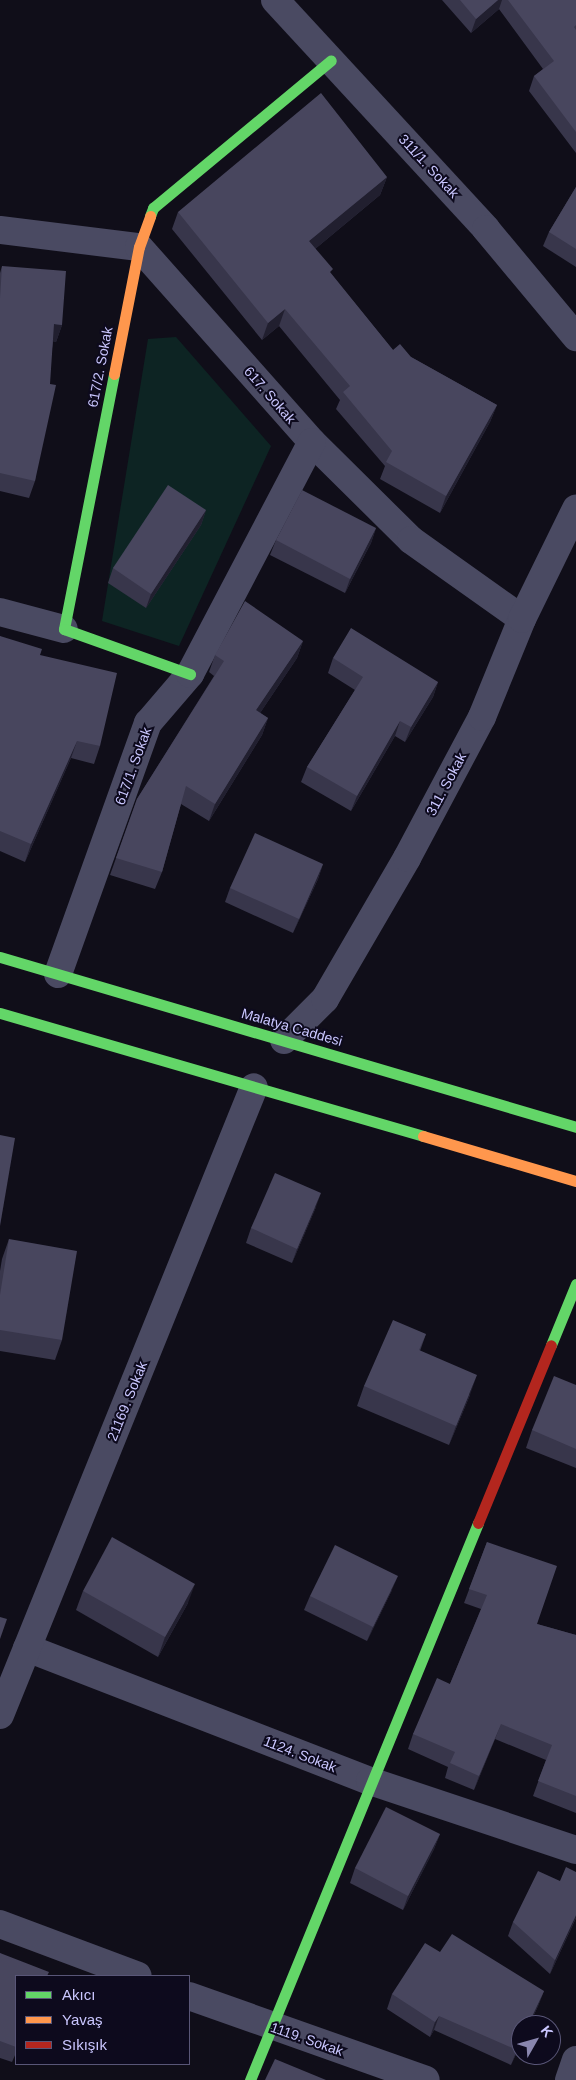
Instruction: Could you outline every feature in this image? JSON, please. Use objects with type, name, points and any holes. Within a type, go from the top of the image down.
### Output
[{"type":"street","name":"311/1. Sokak","points":[[276,0],[486,229],[576,338]]},
{"type":"street","name":"617/2. Sokak","points":[[64,629],[139,246],[153,208],[331,60]]},
{"type":"street","points":[[0,230],[139,246]]},
{"type":"street","name":"617. Sokak","points":[[139,246],[312,442],[411,540],[522,619]]},
{"type":"street","name":"617/1. Sokak","points":[[58,974],[148,723],[190,674],[312,442]]},
{"type":"street","name":"311. Sokak","points":[[284,1040],[325,999],[407,858],[482,717],[522,619],[576,509]]},
{"type":"street","points":[[0,612],[64,629],[190,674]]},
{"type":"street","name":"Malatya Caddesi","points":[[0,957],[576,1126]]},
{"type":"street","points":[[0,1013],[576,1181]]},
{"type":"street","name":"21169. Sokak","points":[[0,1715],[254,1087]]},
{"type":"street","points":[[250,2080],[370,1781],[576,1284]]},
{"type":"street","name":"1124. Sokak","points":[[28,1648],[370,1781],[576,1850]]},
{"type":"street","points":[[0,1924],[135,1975]]},
{"type":"street","name":"1119. Sokak","points":[[190,1996],[270,2027],[426,2080]]},
{"type":"street","points":[[569,2080],[576,2060]]},
{"type":"green space","points":[[176,337],[271,446],[179,646],[102,621],[148,339]]},
{"type":"building","points":[[460,0],[498,0],[476,19]]},
{"type":"building","points":[[508,0],[576,0],[576,25],[574,27],[576,30],[576,132],[534,76],[554,61]]},
{"type":"building","points":[[321,93],[387,177],[309,241],[333,269],[330,272],[393,350],[400,344],[411,357],[497,405],[446,496],[386,462],[392,451],[343,392],[350,386],[285,309],[268,323],[178,212]]},
{"type":"building","points":[[576,187],[576,249],[549,232]]},
{"type":"building","points":[[2,266],[66,271],[62,325],[54,324],[50,384],[56,385],[35,481],[0,473],[0,298]]},
{"type":"building","points":[[168,485],[206,510],[151,594],[113,568]]},
{"type":"building","points":[[302,490],[376,528],[350,579],[276,540]]},
{"type":"building","points":[[245,601],[303,641],[256,710],[268,718],[215,804],[186,786],[162,872],[116,858],[137,799],[224,661],[215,655]]},
{"type":"building","points":[[351,628],[438,682],[411,727],[400,721],[357,796],[307,767],[363,677],[333,658]]},
{"type":"building","points":[[0,636],[42,649],[40,655],[117,673],[100,746],[77,741],[31,844],[0,831]]},
{"type":"building","points":[[255,833],[323,864],[299,919],[230,888]]},
{"type":"building","points":[[0,1135],[15,1138],[0,1226]]},
{"type":"building","points":[[275,1173],[321,1193],[297,1249],[251,1228]]},
{"type":"building","points":[[9,1239],[77,1251],[62,1340],[0,1330],[0,1295]]},
{"type":"building","points":[[393,1320],[426,1334],[419,1350],[477,1375],[456,1426],[364,1386]]},
{"type":"building","points":[[554,1376],[576,1385],[576,1449],[532,1430]]},
{"type":"building","points":[[112,1537],[195,1584],[165,1637],[83,1591]]},
{"type":"building","points":[[487,1542],[557,1566],[537,1624],[576,1635],[576,1796],[538,1781],[552,1745],[501,1724],[479,1776],[450,1763],[455,1752],[413,1734],[437,1678],[450,1684],[487,1595],[469,1589]]},
{"type":"building","points":[[335,1545],[398,1576],[373,1627],[310,1596]]},
{"type":"building","points":[[0,1617],[7,1619],[0,1639]]},
{"type":"building","points":[[386,1807],[440,1834],[408,1896],[355,1868]]},
{"type":"building","points":[[566,1867],[576,1872],[576,1915],[555,1960],[513,1922],[538,1871],[560,1881]]},
{"type":"building","points":[[452,1934],[544,1991],[533,2015],[511,2015],[511,2047],[439,2016],[435,2022],[392,1994],[425,1943],[440,1952]]},
{"type":"building","points":[[0,1953],[49,1972],[48,1975],[15,1975],[15,2047],[0,2041]]},
{"type":"building","points":[[275,2059],[326,2080],[265,2080]]},
{"type":"traffic: fast","points":[[150,216],[153,208],[331,60]]},
{"type":"traffic: fast","points":[[114,374],[64,629],[190,674]]},
{"type":"traffic: fast","points":[[0,957],[576,1127]]},
{"type":"traffic: fast","points":[[0,1013],[423,1136]]},
{"type":"traffic: fast","points":[[551,1345],[576,1284]]},
{"type":"traffic: fast","points":[[250,2080],[478,1523]]},
{"type":"traffic: slow","points":[[114,374],[139,247],[150,216]]},
{"type":"traffic: slow","points":[[423,1136],[576,1181]]},
{"type":"traffic: jam","points":[[478,1523],[551,1345]]}]
